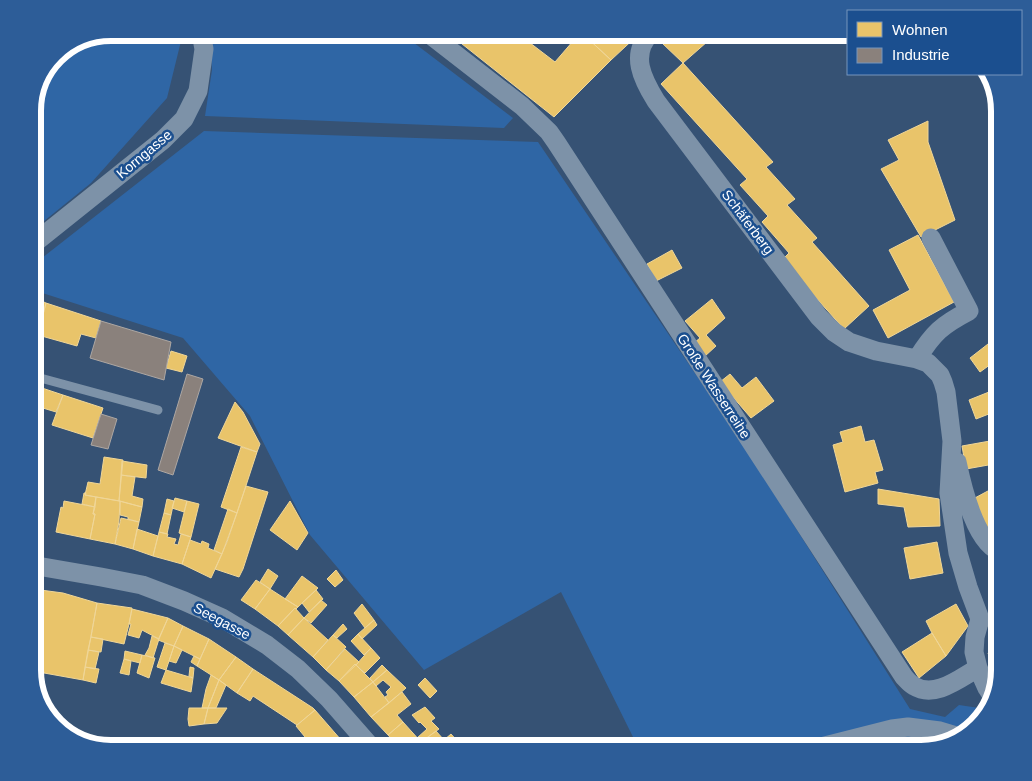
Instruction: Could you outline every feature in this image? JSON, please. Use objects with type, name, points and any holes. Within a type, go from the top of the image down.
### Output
[{"type":"street","name":"Korngasse","points":[[41,238],[163,140],[184,119],[198,92],[204,49],[203,41]]},
{"type":"street","name":"Große Wasserreihe","points":[[439,41],[522,106],[549,132],[904,678],[914,686],[925,690],[935,690],[978,668]]},
{"type":"street","name":"Schäferberg","points":[[644,41],[640,57],[640,70],[656,102],[819,317],[834,332],[849,342],[876,351],[917,359],[928,363],[940,375],[946,392],[952,441],[950,493],[958,553],[980,619],[975,637],[974,652],[978,668]]},
{"type":"street","points":[[917,359],[927,342],[937,332],[950,321],[968,311],[931,238]]},
{"type":"street","points":[[952,441],[962,485],[979,531],[991,547]]},
{"type":"street","name":"Seegasse","points":[[41,567],[101,576],[142,585],[222,618],[267,645],[298,669],[329,699],[365,740]]},
{"type":"street","points":[[978,668],[988,689]]},
{"type":"street","points":[[849,740],[908,727],[950,734]]},
{"type":"lane","points":[[41,378],[158,410]]},
{"type":"shaded area","points":[[111,41],[181,41],[167,98],[91,183],[41,224],[41,107],[47,84],[53,72],[72,53],[97,43]]},
{"type":"shaded area","points":[[210,41],[412,41],[513,118],[504,128],[205,116],[212,70]]},
{"type":"shaded area","points":[[204,131],[538,142],[739,438],[910,709],[945,717],[959,705],[979,708],[970,719],[952,733],[921,740],[635,740],[561,592],[424,670],[310,535],[250,416],[183,338],[41,293],[41,259]]},
{"type":"building: Wohnen","points":[[458,41],[527,41],[555,62],[573,41],[591,41],[611,60],[554,117]]},
{"type":"building: Wohnen","points":[[591,41],[631,41],[611,60]]},
{"type":"building: Wohnen","points":[[664,41],[708,41],[683,63],[662,43]]},
{"type":"building: Wohnen","points":[[683,63],[773,162],[766,167],[795,199],[787,205],[817,238],[812,242],[869,306],[844,329],[782,260],[789,253],[762,222],[768,216],[740,185],[747,179],[661,84]]},
{"type":"building: Wohnen","points":[[928,121],[928,142],[955,220],[921,237],[881,169],[899,160],[888,140]]},
{"type":"building: Wohnen","points":[[918,235],[954,302],[888,338],[873,310],[910,290],[889,250]]},
{"type":"building: Wohnen","points":[[672,250],[682,268],[656,281],[647,264]]},
{"type":"building: Wohnen","points":[[712,299],[725,318],[706,335],[716,346],[704,357],[694,343],[700,338],[685,321]]},
{"type":"building: Wohnen","points":[[41,301],[46,303],[41,322]]},
{"type":"building: Wohnen","points":[[46,303],[101,321],[96,338],[81,334],[77,346],[41,336],[41,323]]},
{"type":"building: Wohnen","points":[[991,342],[991,364],[980,372],[970,358]]},
{"type":"building: Wohnen","points":[[171,351],[187,356],[182,372],[166,368]]},
{"type":"building: Wohnen","points":[[730,374],[742,388],[756,377],[774,401],[751,418],[720,382]]},
{"type":"building: Wohnen","points":[[41,388],[63,395],[56,412],[41,407]]},
{"type":"building: Wohnen","points":[[991,391],[991,413],[976,419],[969,400]]},
{"type":"building: Wohnen","points":[[63,395],[103,408],[93,438],[52,425]]},
{"type":"building: Wohnen","points":[[235,402],[243,412],[260,444],[257,452],[218,438]]},
{"type":"building: Wohnen","points":[[861,426],[865,442],[874,440],[883,470],[875,472],[878,483],[845,492],[833,445],[843,442],[840,432]]},
{"type":"building: Wohnen","points":[[990,441],[991,465],[966,469],[962,446]]},
{"type":"building: Wohnen","points":[[241,447],[257,452],[237,513],[221,507]]},
{"type":"building: Wohnen","points":[[104,457],[123,460],[119,501],[85,495],[88,482],[100,484]]},
{"type":"building: Wohnen","points":[[122,461],[147,465],[146,478],[121,475]]},
{"type":"building: Wohnen","points":[[121,475],[135,477],[132,496],[143,499],[142,507],[119,501]]},
{"type":"building: Wohnen","points":[[246,486],[268,492],[239,577],[215,569],[227,542]]},
{"type":"building: Wohnen","points":[[878,489],[939,499],[940,526],[908,527],[904,507],[878,504]]},
{"type":"building: Wohnen","points":[[991,489],[991,536],[973,499]]},
{"type":"building: Wohnen","points":[[84,493],[86,493],[85,495],[96,497],[95,507],[82,504]]},
{"type":"building: Wohnen","points":[[96,497],[120,501],[115,544],[90,539]]},
{"type":"building: Wohnen","points":[[175,498],[187,501],[184,512],[172,508]]},
{"type":"building: Wohnen","points":[[167,499],[174,501],[171,515],[164,513]]},
{"type":"building: Wohnen","points":[[64,501],[95,507],[90,539],[56,532]]},
{"type":"building: Wohnen","points":[[120,501],[142,507],[139,522],[120,515]]},
{"type":"building: Wohnen","points":[[187,501],[199,504],[191,537],[179,533]]},
{"type":"building: Wohnen","points":[[290,501],[308,533],[297,550],[270,530]]},
{"type":"building: Wohnen","points":[[228,509],[237,513],[222,554],[214,550]]},
{"type":"building: Wohnen","points":[[164,513],[171,515],[167,534],[159,532]]},
{"type":"building: Wohnen","points":[[121,518],[139,522],[133,549],[115,544]]},
{"type":"building: Wohnen","points":[[137,529],[158,536],[153,556],[133,549]]},
{"type":"building: Wohnen","points":[[159,532],[168,534],[167,537],[176,539],[174,544],[178,545],[181,534],[191,537],[182,564],[153,556]]},
{"type":"building: Wohnen","points":[[190,540],[201,544],[202,541],[209,544],[208,548],[222,554],[211,578],[182,564]]},
{"type":"building: Wohnen","points":[[937,542],[943,573],[910,579],[904,548]]},
{"type":"building: Wohnen","points":[[268,569],[278,576],[270,589],[260,582]]},
{"type":"building: Wohnen","points":[[336,570],[343,580],[335,587],[327,579]]},
{"type":"building: Wohnen","points":[[302,576],[318,588],[298,607],[285,599]]},
{"type":"building: Wohnen","points":[[256,580],[270,589],[255,609],[241,600]]},
{"type":"building: Wohnen","points":[[270,589],[298,607],[278,626],[255,609]]},
{"type":"building: Wohnen","points":[[41,590],[63,593],[97,603],[83,680],[41,672]]},
{"type":"building: Wohnen","points":[[316,590],[323,599],[309,612],[302,603]]},
{"type":"building: Wohnen","points":[[321,600],[327,605],[311,623],[304,618]]},
{"type":"building: Wohnen","points":[[97,603],[132,608],[124,644],[91,637]]},
{"type":"building: Wohnen","points":[[362,604],[374,620],[365,628],[354,613]]},
{"type":"building: Wohnen","points":[[956,604],[968,626],[946,656],[926,621]]},
{"type":"building: Wohnen","points":[[295,608],[304,618],[288,635],[278,626]]},
{"type":"building: Wohnen","points":[[132,609],[168,618],[159,639],[142,630],[139,638],[128,635]]},
{"type":"building: Wohnen","points":[[991,616],[991,628],[986,625]]},
{"type":"building: Wohnen","points":[[168,618],[183,626],[174,646],[158,640]]},
{"type":"building: Wohnen","points":[[304,618],[328,640],[313,657],[288,635]]},
{"type":"building: Wohnen","points":[[374,620],[377,625],[362,639],[358,634]]},
{"type":"building: Wohnen","points":[[343,624],[347,629],[337,638],[333,635]]},
{"type":"building: Wohnen","points":[[183,626],[209,639],[200,659],[174,646]]},
{"type":"building: Wohnen","points":[[932,633],[946,656],[919,678],[902,652]]},
{"type":"building: Wohnen","points":[[358,634],[371,648],[364,655],[351,641]]},
{"type":"building: Wohnen","points":[[333,635],[346,647],[326,670],[313,657]]},
{"type":"building: Wohnen","points":[[152,636],[159,639],[153,658],[145,655]]},
{"type":"building: Wohnen","points":[[91,637],[103,639],[101,652],[88,650]]},
{"type":"building: Wohnen","points":[[209,639],[236,657],[219,680],[197,666]]},
{"type":"building: Wohnen","points":[[165,643],[174,646],[166,670],[157,667]]},
{"type":"building: Wohnen","points":[[174,646],[182,650],[176,663],[169,661]]},
{"type":"building: Wohnen","points":[[371,648],[380,658],[365,673],[356,665]]},
{"type":"building: Wohnen","points":[[345,649],[359,662],[339,681],[326,670]]},
{"type":"building: Wohnen","points":[[88,650],[99,652],[95,669],[85,667]]},
{"type":"building: Wohnen","points":[[125,651],[142,655],[140,663],[124,659]]},
{"type":"building: Wohnen","points":[[142,655],[155,658],[149,678],[137,673]]},
{"type":"building: Wohnen","points":[[194,656],[200,659],[197,666],[191,662]]},
{"type":"building: Wohnen","points":[[236,657],[253,669],[237,693],[219,680]]},
{"type":"building: Wohnen","points":[[124,659],[131,661],[129,675],[120,673]]},
{"type":"building: Wohnen","points":[[355,664],[373,682],[354,697],[339,681]]},
{"type":"building: Wohnen","points":[[382,665],[387,670],[373,682],[370,678]]},
{"type":"building: Wohnen","points":[[85,667],[99,669],[96,683],[83,680]]},
{"type":"building: Wohnen","points":[[190,667],[194,668],[193,678],[189,676]]},
{"type":"building: Wohnen","points":[[253,669],[315,710],[297,725],[253,696],[250,701],[237,693]]},
{"type":"building: Wohnen","points":[[166,670],[193,678],[191,692],[161,683]]},
{"type":"building: Wohnen","points":[[387,670],[406,688],[389,703],[385,697],[388,695],[386,692],[391,687],[383,680],[376,686],[373,682]]},
{"type":"building: Wohnen","points":[[211,675],[219,680],[208,708],[202,708],[206,689]]},
{"type":"building: Wohnen","points":[[425,678],[437,691],[430,698],[418,685]]},
{"type":"building: Wohnen","points":[[219,680],[226,685],[216,708],[208,708]]},
{"type":"building: Wohnen","points":[[373,682],[389,703],[371,717],[354,697]]},
{"type":"building: Wohnen","points":[[402,692],[411,704],[397,715],[403,722],[388,735],[371,717]]},
{"type":"building: Wohnen","points":[[425,707],[435,718],[431,721],[439,729],[424,740],[419,740],[417,738],[427,729],[412,715]]},
{"type":"building: Wohnen","points":[[189,708],[208,708],[204,724],[189,726]]},
{"type":"building: Wohnen","points":[[208,708],[227,708],[217,723],[204,724]]},
{"type":"building: Wohnen","points":[[315,710],[341,740],[307,740],[296,726]]},
{"type":"building: Wohnen","points":[[403,722],[419,740],[393,740],[388,735]]},
{"type":"building: Wohnen","points":[[436,731],[444,740],[424,740]]},
{"type":"building: Wohnen","points":[[451,734],[456,740],[444,740]]},
{"type":"building: Industrie","points":[[101,321],[171,342],[164,380],[90,358]]},
{"type":"building: Industrie","points":[[187,374],[203,379],[173,475],[158,470]]},
{"type":"building: Industrie","points":[[101,414],[117,419],[108,449],[91,445]]}]
